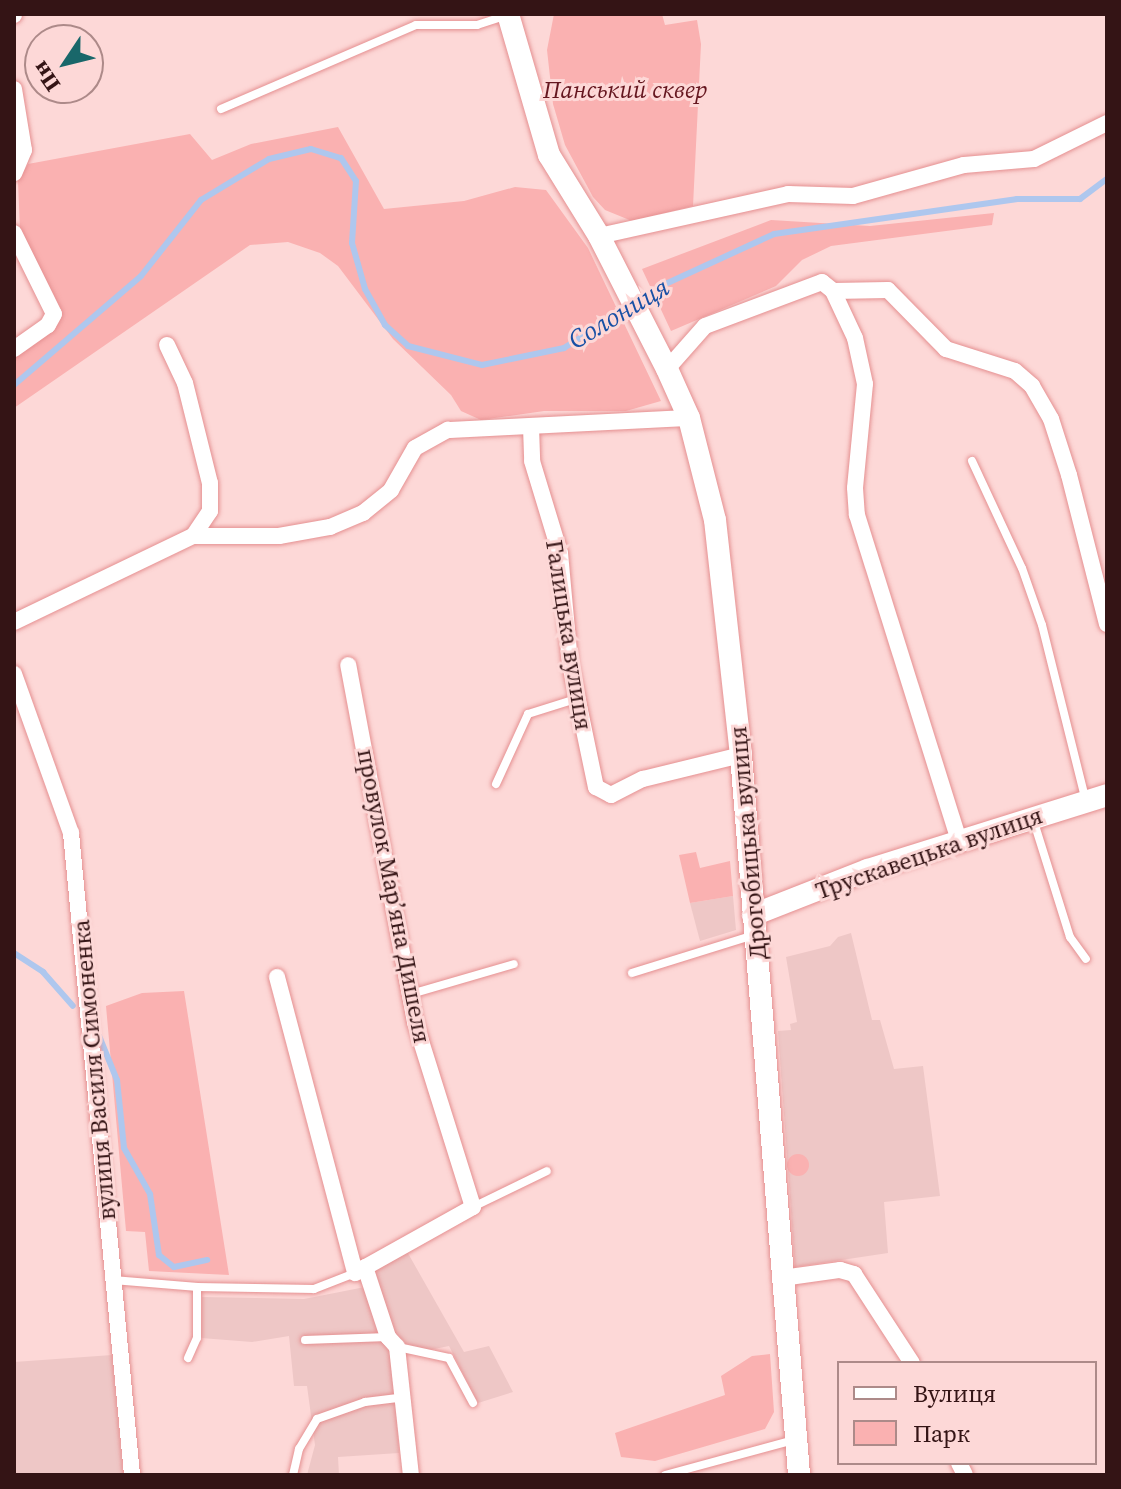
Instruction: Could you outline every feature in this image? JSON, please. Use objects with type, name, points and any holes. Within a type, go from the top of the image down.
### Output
[{"type":"street","name":"Дрогобицька вулиця","points":[[509,14],[549,155],[599,236],[667,369],[689,418],[715,520],[741,755],[799,1475]]},
{"type":"street","points":[[14,89],[24,150],[14,173]]},
{"type":"street","points":[[599,236],[788,194],[853,196],[953,167],[1034,159],[1107,123]]},
{"type":"street","points":[[14,233],[54,314],[48,325],[14,349]]},
{"type":"street","points":[[667,369],[705,326],[822,282],[833,291],[855,338],[865,384],[855,488],[857,515],[959,841]]},
{"type":"street","points":[[833,291],[888,290],[946,349],[1015,371],[1032,386],[1051,419],[1069,475],[1107,624]]},
{"type":"street","points":[[167,345],[193,408],[210,483],[210,511],[193,536]]},
{"type":"street","points":[[14,622],[60,595],[193,536],[279,536],[330,527],[375,505],[429,436],[448,430],[689,418]]},
{"type":"street","name":"Галицька вулиця","points":[[531,427],[532,461],[562,564],[576,699],[602,793],[621,792],[643,779],[741,755]]},
{"type":"street","name":"провулок Марʼяна Дишеля","points":[[348,665],[411,994],[473,1207]]},
{"type":"street","name":"вулиця Василя Симоненка","points":[[14,674],[71,833],[132,1475]]},
{"type":"street","name":"Трускавецька вулиця","points":[[754,925],[959,841],[1097,799]]},
{"type":"street","points":[[277,977],[360,1270],[393,1342],[404,1397],[411,1475]]},
{"type":"street","points":[[360,1270],[473,1207]]},
{"type":"street","points":[[782,1278],[840,1270],[854,1274],[911,1361]]},
{"type":"lane","points":[[221,109],[416,25],[477,25],[509,14]]},
{"type":"lane","points":[[972,461],[1042,625],[1097,799]]},
{"type":"lane","points":[[496,784],[528,714],[576,699]]},
{"type":"lane","points":[[1033,818],[1070,937],[1086,959]]},
{"type":"lane","points":[[632,973],[754,925]]},
{"type":"lane","points":[[411,994],[514,964]]},
{"type":"lane","points":[[473,1207],[547,1171]]},
{"type":"lane","points":[[114,1280],[197,1287],[301,1290],[343,1282],[360,1270]]},
{"type":"lane","points":[[188,1358],[197,1338],[197,1287]]},
{"type":"lane","points":[[305,1340],[393,1342],[449,1358],[473,1403]]},
{"type":"lane","points":[[293,1475],[299,1449],[317,1419],[365,1402],[404,1397]]},
{"type":"lane","points":[[665,1475],[795,1440]]},
{"type":"shaded area","points":[[733,896],[736,930],[700,941],[690,903]]},
{"type":"shaded area","points":[[851,933],[872,1020],[880,1020],[894,1069],[923,1066],[940,1196],[884,1202],[888,1253],[795,1267],[778,1031],[791,1030],[790,1024],[797,1022],[786,957],[830,946],[838,937]]},
{"type":"shaded area","points":[[405,1248],[464,1352],[489,1346],[513,1392],[478,1403],[449,1346],[424,1351],[393,1347],[399,1453],[338,1457],[339,1475],[307,1475],[315,1445],[307,1386],[294,1386],[289,1336],[252,1342],[201,1338],[202,1297],[304,1299],[365,1287],[372,1265]]},
{"type":"shaded area","points":[[112,1355],[123,1475],[14,1475],[14,1362]]},
{"type":"green space","name":"Панський сквер","points":[[554,14],[662,14],[665,25],[697,20],[701,44],[693,206],[632,221],[605,210],[593,197],[565,145],[553,104],[547,50]]},
{"type":"green space","points":[[338,127],[384,209],[464,201],[515,187],[546,190],[588,248],[661,401],[626,411],[544,411],[481,420],[461,411],[451,395],[393,339],[338,266],[320,253],[288,242],[250,245],[14,408],[14,359],[62,314],[20,230],[18,181],[28,164],[190,134],[212,160],[251,144]]},
{"type":"green space","points":[[994,213],[992,225],[831,246],[802,260],[776,286],[671,331],[642,269],[771,220],[870,226]]},
{"type":"green space","points":[[696,852],[700,868],[730,861],[733,896],[690,903],[679,855]]},
{"type":"green space","points":[[184,991],[229,1275],[149,1271],[145,1232],[126,1231],[106,1006],[142,993]]},
{"type":"green space","points":[[794,1154],[802,1154],[809,1165],[802,1176],[794,1176],[787,1169],[787,1161]]},
{"type":"green space","points":[[770,1354],[774,1412],[765,1429],[655,1461],[621,1457],[615,1433],[725,1395],[721,1376],[752,1356]]},
{"type":"waterway","name":"Солониця","points":[[14,385],[141,276],[201,200],[269,159],[311,149],[341,158],[356,181],[352,243],[365,289],[385,325],[408,346],[482,365],[564,348],[661,286],[774,234],[1017,199],[1080,199],[1107,179]]},
{"type":"waterway","points":[[14,953],[43,972],[73,1006]]},
{"type":"waterway","points":[[97,1031],[117,1080],[124,1148],[150,1194],[159,1255],[174,1267],[207,1260]]}]
